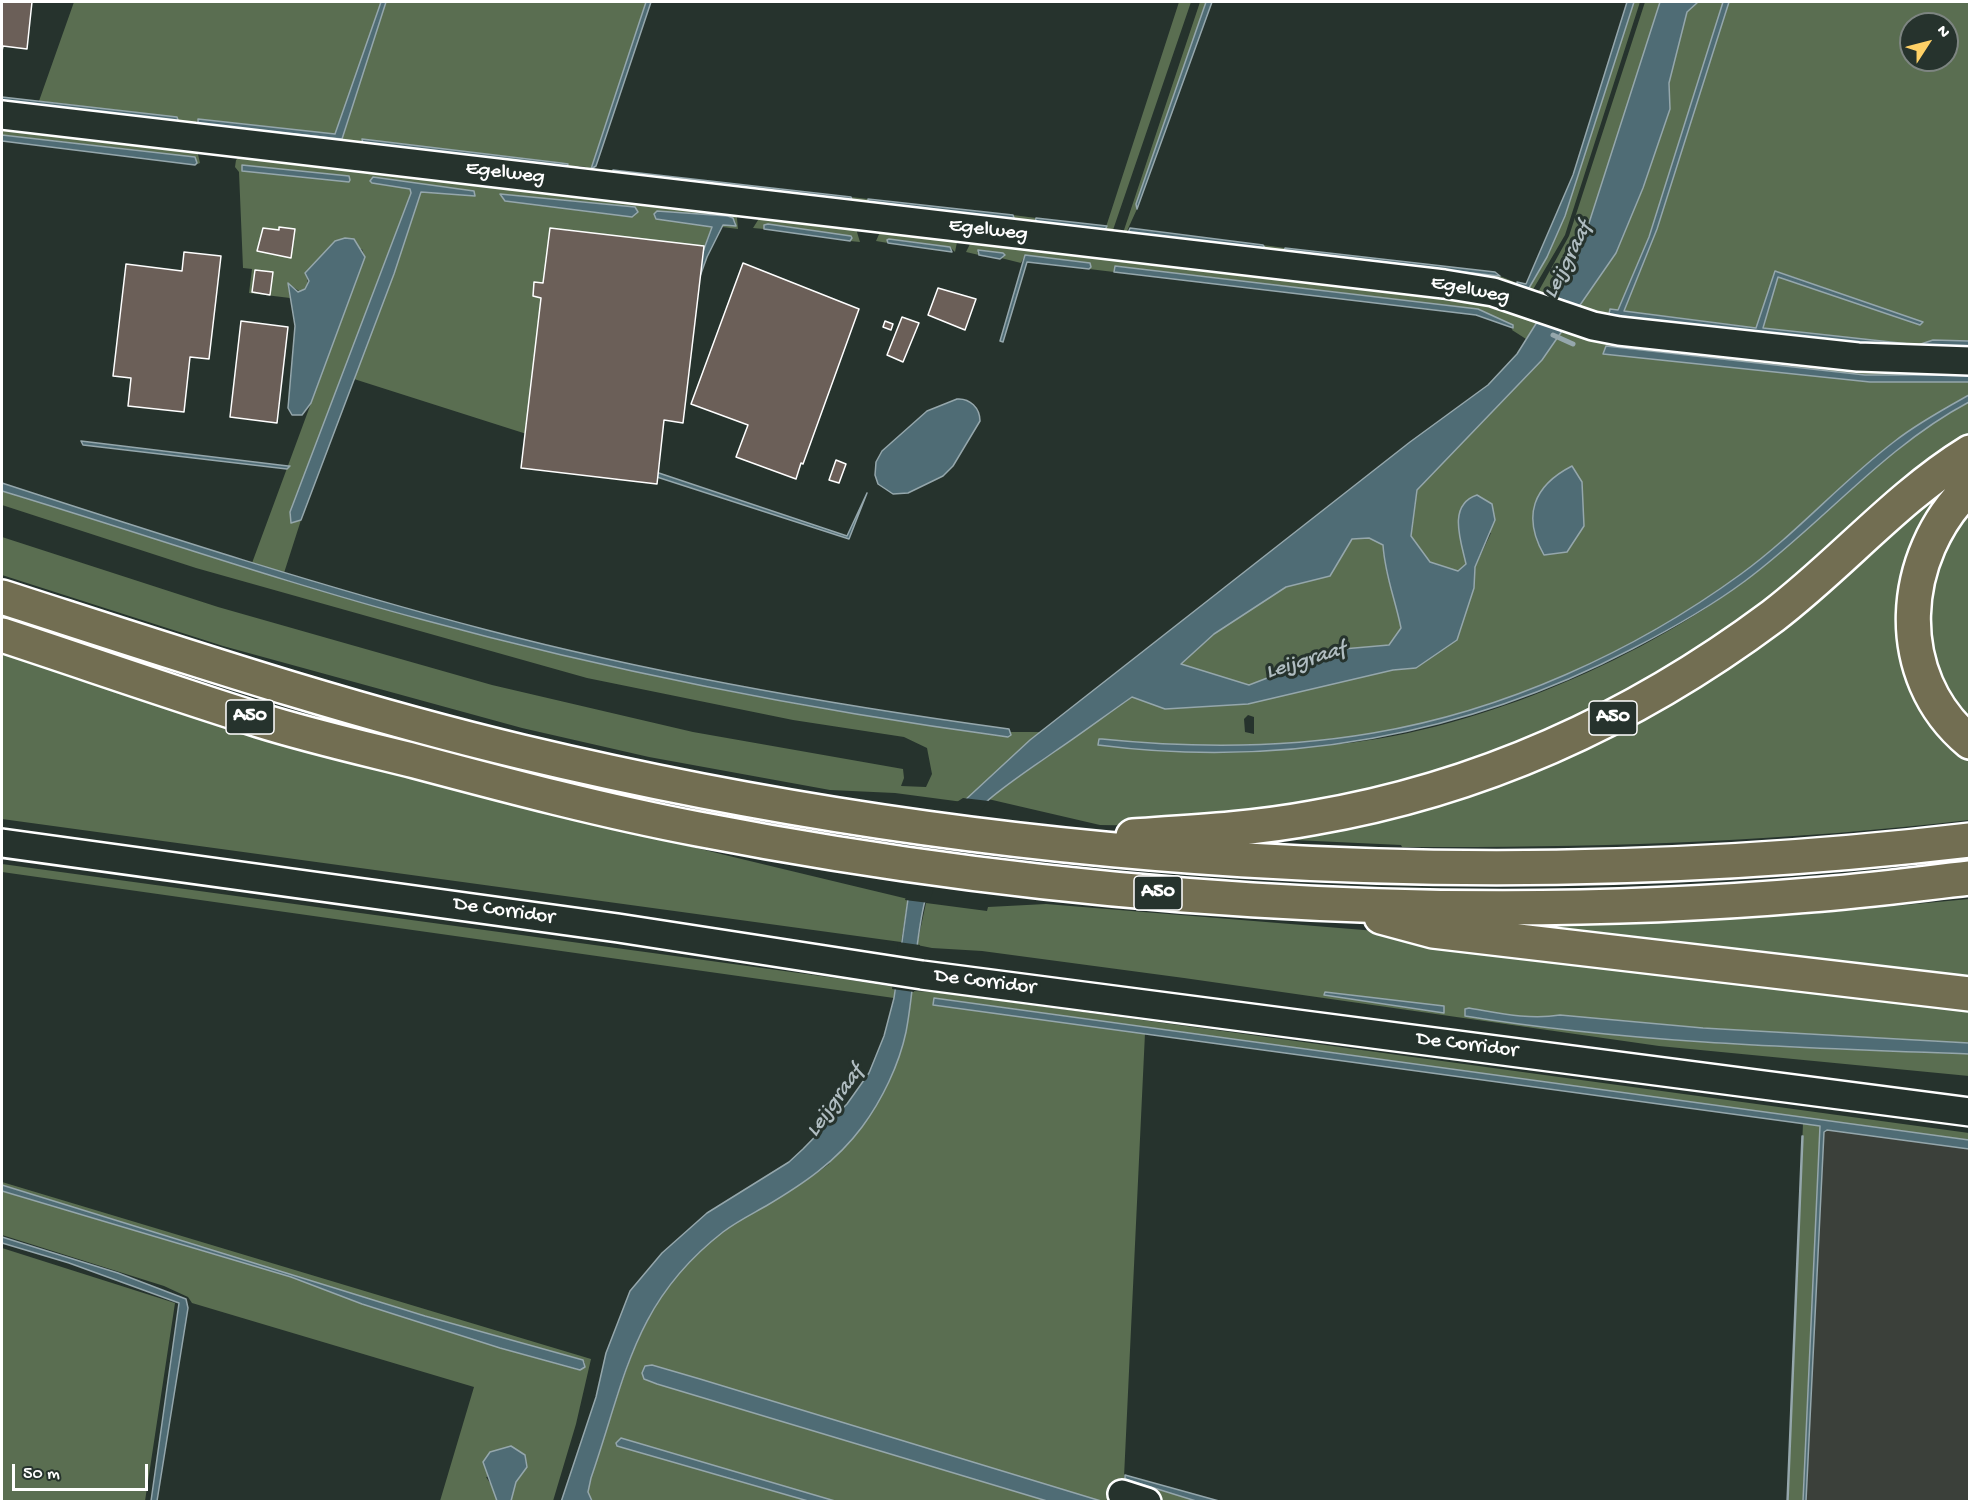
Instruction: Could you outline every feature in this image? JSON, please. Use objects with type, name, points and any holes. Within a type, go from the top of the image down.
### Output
[{"type":"highway","name":"A50","points":[[1021,841],[1240,828],[1311,819],[1420,795],[1514,764],[1602,724],[1674,684],[1722,653],[1775,614],[1927,481],[1970,452]]},
{"type":"highway","points":[[1970,487],[1947,512],[1928,543],[1916,581],[1913,615],[1917,651],[1930,688],[1951,722],[1970,742]]},
{"type":"highway","name":"A50","points":[[2,597],[180,654],[518,751],[753,801],[900,826],[1021,841],[1106,851],[1364,867],[1592,868],[1728,862],[1970,840]]},
{"type":"highway","name":"A50","points":[[2,635],[264,721],[502,784],[696,829],[882,861],[987,876],[1142,892],[1330,903],[1490,907],[1633,905],[1808,896],[1970,878]]},
{"type":"highway","name":"A50","points":[[1330,903],[1433,931],[1970,994]]},
{"type":"street","name":"Egelweg","points":[[2,115],[1444,284],[1493,292],[1579,322],[1619,331],[1858,357],[1970,361]]},
{"type":"street","name":"De Corridor","points":[[2,843],[618,928],[922,975],[1970,1112]]},
{"type":"shaded area","points":[[1823,1122],[1969,1143],[1969,1501],[1806,1502]]},
{"type":"green space","points":[[74,2],[381,2],[335,135],[198,120],[196,122],[339,140],[386,2],[646,2],[591,169],[613,170],[614,175],[849,201],[851,197],[868,199],[869,203],[1011,220],[1013,215],[1036,218],[1036,223],[1105,230],[1179,2],[1191,2],[1113,230],[1099,238],[591,179],[586,167],[579,166],[568,177],[2,110],[2,102],[177,121],[176,117],[39,101]],"holes":[[[362,139],[567,164],[567,167],[364,144]]]},
{"type":"green space","points":[[1200,2],[1206,2],[1136,204],[1137,209],[1127,231],[1265,248],[1263,245],[1285,248],[1283,252],[1500,276],[1529,288],[1547,257],[1565,216],[1634,2],[1640,2],[1565,235],[1531,293],[1122,236]]},
{"type":"green space","points":[[1645,2],[1660,2],[1613,157],[1585,233],[1549,304],[1537,294],[1569,236]]},
{"type":"green space","points":[[1698,2],[1723,2],[1649,237],[1618,310],[1609,313],[1923,350],[1853,351],[1574,312],[1616,253],[1643,188],[1670,109],[1669,83],[1687,12]]},
{"type":"green space","points":[[1729,2],[1969,2],[1969,341],[1933,340],[1918,345],[1762,328],[1778,277],[1920,324],[1922,322],[1776,271],[1757,328],[1624,311],[1657,229]]},
{"type":"green space","points":[[2,120],[197,150],[200,163],[195,165],[197,163],[137,150],[2,135]]},
{"type":"green space","points":[[248,149],[736,208],[738,229],[722,227],[723,225],[736,225],[735,221],[728,216],[657,211],[654,214],[656,219],[712,226],[627,466],[354,379],[421,192],[475,195],[473,191],[373,178],[372,183],[410,189],[411,193],[290,512],[291,523],[301,520],[284,573],[252,563],[365,257],[362,249],[307,276],[308,286],[301,292],[288,284],[290,298],[249,293],[252,269],[243,268],[239,172],[235,167],[236,160]],"holes":[[[500,194],[635,207],[632,217],[505,201]]]},
{"type":"green space","points":[[765,209],[853,219],[860,242],[850,241],[852,238],[764,225],[764,229],[753,228]]},
{"type":"green space","points":[[884,223],[959,232],[955,252],[950,247],[889,239],[888,243],[876,241]]},
{"type":"green space","points":[[975,234],[1442,288],[1540,317],[1526,339],[1512,330],[1513,328],[1478,309],[1115,266],[1114,272],[1025,255],[1021,263],[977,252],[979,255],[966,252]]},
{"type":"green space","points":[[1565,325],[1969,368],[1969,375],[1865,375],[1605,346],[1870,382],[1969,382],[1969,395],[1889,445],[1770,552],[1741,574],[1657,629],[1612,653],[1519,694],[1422,723],[1340,738],[1238,745],[1327,745],[1380,738],[1435,727],[1546,690],[1601,666],[1653,640],[1745,581],[1906,441],[1936,420],[1969,402],[1969,444],[1686,669],[1422,788],[1159,826],[1100,825],[988,799],[1132,697],[1165,709],[1323,686],[1393,670],[1416,668],[1474,588],[1475,567],[1491,533],[1458,522],[1466,564],[1458,571],[1430,562],[1411,536],[1417,490],[1542,360]],"holes":[[[1248,715],[1254,717],[1254,734],[1245,732],[1244,719]],[[1099,739],[1203,745],[1174,745],[1098,745]]]},
{"type":"green space","points":[[1957,468],[1906,610],[1969,751],[1969,820],[1828,834],[1615,845],[1402,847],[1401,845],[1230,837],[1620,722]]},
{"type":"green space","points":[[2,491],[367,604],[493,638],[639,673],[859,715],[1008,737],[1011,732],[1040,732],[963,802],[895,793],[830,790],[649,757],[522,728],[223,646],[2,575],[2,537],[218,607],[492,685],[693,732],[903,769],[904,778],[901,786],[926,787],[932,774],[927,748],[904,737],[793,720],[587,678],[196,568],[2,505]]},
{"type":"green space","points":[[1969,496],[1969,730],[1934,677],[1922,588]]},
{"type":"green space","points":[[1369,538],[1383,545],[1388,577],[1401,628],[1389,645],[1343,649],[1249,685],[1181,664],[1214,634],[1286,587],[1330,576],[1352,539]]},
{"type":"green space","points":[[2,654],[114,690],[452,786],[908,899],[901,942],[2,819]]},
{"type":"green space","points":[[2,864],[850,980],[895,987],[894,998],[2,872]]},
{"type":"green space","points":[[1969,899],[1969,987],[1488,928],[1797,915]]},
{"type":"green space","points":[[926,903],[987,911],[988,907],[1046,904],[1376,931],[1969,1000],[1969,1043],[1703,1028],[1560,1015],[1525,1016],[1469,1008],[1465,1009],[1465,1016],[1590,1032],[1717,1043],[1969,1054],[1969,1076],[1659,1046],[1184,978],[982,951],[917,945]],"holes":[[[1325,992],[1406,1003],[1444,1013],[1325,995]]]},
{"type":"green space","points":[[911,991],[937,992],[1969,1133],[1969,1140],[934,998],[933,1005],[1145,1033],[1124,1477],[1196,1501],[1164,1501],[1123,1489],[1134,1501],[1101,1501],[652,1365],[644,1379],[1048,1501],[835,1501],[621,1438],[617,1446],[808,1501],[592,1502],[588,1492],[591,1478],[625,1374],[653,1311],[672,1282],[696,1255],[725,1230],[804,1182],[829,1164],[910,1007]]},
{"type":"green space","points":[[1803,1123],[1821,1126],[1803,1501],[1788,1502]]},
{"type":"green space","points":[[2,1182],[591,1359],[576,1424],[553,1501],[511,1501],[516,1482],[527,1467],[486,1477],[496,1492],[497,1501],[440,1501],[474,1387],[192,1303],[188,1297],[164,1286],[2,1235],[2,1191],[291,1277],[362,1304],[500,1348],[579,1370],[585,1363],[583,1360],[425,1316],[2,1185]]},
{"type":"green space","points":[[2,1248],[175,1303],[145,1501],[2,1501]]},
{"type":"water","points":[[381,2],[386,2],[342,139],[198,124],[198,119],[335,134]]},
{"type":"water","points":[[646,2],[651,2],[596,166],[591,169]]},
{"type":"water","points":[[1206,2],[1212,2],[1137,209],[1136,204]]},
{"type":"water","points":[[1627,2],[1634,2],[1565,216],[1547,257],[1529,288],[1517,286],[1517,282],[1526,284],[1573,175]]},
{"type":"water","points":[[1660,2],[1698,2],[1687,12],[1669,83],[1670,109],[1643,188],[1616,253],[1542,360],[1417,490],[1411,536],[1430,562],[1458,571],[1466,564],[1458,525],[1462,507],[1477,495],[1492,504],[1495,520],[1475,567],[1474,588],[1457,640],[1416,668],[1393,670],[1248,704],[1165,709],[1132,697],[1011,782],[971,816],[949,843],[937,864],[929,887],[918,935],[906,1032],[889,1082],[876,1105],[852,1140],[830,1162],[793,1189],[723,1232],[693,1259],[669,1286],[636,1343],[624,1374],[591,1478],[588,1492],[592,1501],[561,1502],[596,1397],[606,1353],[630,1291],[662,1253],[707,1213],[789,1162],[847,1104],[869,1073],[884,1036],[894,998],[908,899],[963,802],[1030,740],[1410,442],[1488,385],[1517,354],[1569,271],[1589,223]],"holes":[[[1369,538],[1383,545],[1388,577],[1401,628],[1389,645],[1343,649],[1249,685],[1181,664],[1214,634],[1286,587],[1330,576],[1352,539]]]},
{"type":"water","points":[[1723,2],[1729,2],[1657,229],[1624,311],[1756,328],[1775,271],[1923,322],[1920,325],[1778,277],[1763,328],[1918,345],[1933,340],[1969,341],[1969,348],[1923,350],[1677,324],[1609,314],[1610,309],[1618,310],[1649,237]]},
{"type":"water","points":[[2,97],[177,117],[178,120],[174,122],[2,102]]},
{"type":"water","points":[[2,135],[195,157],[197,163],[195,165],[2,141]]},
{"type":"water","points":[[362,139],[568,164],[567,167],[363,144]]},
{"type":"water","points":[[242,165],[349,176],[350,180],[349,182],[242,171]]},
{"type":"water","points":[[613,170],[851,197],[852,200],[612,174]]},
{"type":"water","points":[[373,177],[474,191],[475,196],[421,192],[394,274],[301,520],[291,523],[290,512],[411,193],[410,189],[372,183],[370,181]]},
{"type":"water","points":[[500,194],[635,207],[638,212],[632,217],[505,201]]},
{"type":"water","points":[[868,199],[1013,215],[1014,218],[1011,220],[868,203]]},
{"type":"water","points":[[657,211],[728,216],[733,218],[736,226],[723,225],[707,257],[638,448],[633,444],[712,227],[656,219],[654,214]]},
{"type":"water","points":[[1036,218],[1107,226],[1105,230],[1035,223]]},
{"type":"water","points":[[764,225],[851,236],[852,238],[850,241],[764,229]]},
{"type":"water","points":[[1130,228],[1263,245],[1265,248],[1128,233]]},
{"type":"water","points":[[345,238],[354,239],[365,257],[311,403],[302,415],[292,415],[288,408],[295,326],[288,283],[298,292],[305,289],[309,281],[305,273],[335,241]]},
{"type":"water","points":[[889,239],[950,247],[952,252],[888,243]]},
{"type":"water","points":[[1285,248],[1495,272],[1500,276],[1283,252]]},
{"type":"water","points":[[978,250],[1005,255],[1000,259],[979,255]]},
{"type":"water","points":[[1025,255],[1090,263],[1091,267],[1089,269],[1027,262],[1003,342],[1000,341]]},
{"type":"water","points":[[1115,266],[1478,309],[1513,325],[1513,328],[1476,315],[1114,272]]},
{"type":"water","points":[[1606,346],[1865,375],[1969,375],[1969,382],[1870,382],[1603,354]]},
{"type":"water","points":[[1969,395],[1969,402],[1938,420],[1881,463],[1801,535],[1732,591],[1661,634],[1569,679],[1505,704],[1439,723],[1372,738],[1305,748],[1237,752],[1168,751],[1098,745],[1099,739],[1170,744],[1238,745],[1340,738],[1422,723],[1519,694],[1612,653],[1700,602],[1761,558],[1895,441],[1922,422]]},
{"type":"water","points":[[957,399],[970,402],[978,412],[980,421],[953,466],[943,476],[908,493],[893,494],[878,484],[875,475],[876,462],[882,451],[927,411]]},
{"type":"water","points":[[81,441],[290,466],[287,469],[83,445]]},
{"type":"water","points":[[632,464],[847,536],[867,493],[849,539],[629,468]]},
{"type":"water","points":[[1572,466],[1582,482],[1584,526],[1567,552],[1544,555],[1537,541],[1534,527],[1535,503],[1548,483]]},
{"type":"water","points":[[2,483],[304,578],[487,630],[681,675],[877,710],[1009,729],[1011,735],[1008,737],[786,702],[639,673],[493,638],[315,589],[2,491]]},
{"type":"water","points":[[1325,992],[1444,1006],[1444,1013],[1324,995]]},
{"type":"water","points":[[934,998],[1969,1140],[1969,1149],[1827,1130],[1824,1132],[1806,1501],[1803,1501],[1820,1126],[933,1005]]},
{"type":"water","points":[[1465,1009],[1525,1016],[1560,1015],[1703,1028],[1969,1043],[1969,1054],[1653,1038],[1465,1016]]},
{"type":"water","points":[[1802,1136],[1788,1501],[1787,1502]]},
{"type":"water","points":[[2,1185],[425,1316],[583,1360],[585,1367],[580,1370],[500,1348],[362,1304],[291,1277],[2,1191]]},
{"type":"water","points":[[2,1237],[118,1273],[186,1299],[188,1308],[157,1501],[151,1501],[179,1303],[69,1263],[2,1243]]},
{"type":"water","points":[[652,1365],[1101,1501],[1047,1501],[657,1384],[644,1379],[642,1373],[645,1366]]},
{"type":"water","points":[[621,1438],[835,1501],[808,1501],[617,1446],[616,1443]]},
{"type":"water","points":[[511,1446],[525,1455],[527,1467],[516,1482],[511,1501],[497,1501],[483,1462],[490,1452]]},
{"type":"water","points":[[1125,1475],[1219,1501],[1196,1501],[1125,1479]]},
{"type":"pier","points":[[963,798],[989,801],[945,854],[929,903],[905,900],[925,839],[946,809]]},
{"type":"pier","points":[[898,942],[920,945],[914,992],[892,989]]},
{"type":"building","points":[[2,2],[32,2],[27,49],[3,46],[2,51]]},
{"type":"building","points":[[279,227],[295,229],[291,258],[257,251],[263,228],[279,230]]},
{"type":"building","points":[[550,228],[704,246],[683,423],[664,420],[657,484],[521,468],[541,298],[533,296],[534,282],[543,283]]},
{"type":"building","points":[[184,252],[221,256],[209,359],[190,357],[184,412],[128,406],[131,378],[113,376],[126,264],[182,271]]},
{"type":"building","points":[[743,263],[859,309],[796,479],[736,457],[748,425],[691,404]]},
{"type":"building","points":[[255,270],[273,272],[270,295],[252,292]]},
{"type":"building","points":[[938,288],[976,299],[965,330],[928,315]]},
{"type":"building","points":[[902,317],[919,323],[903,362],[887,355]]},
{"type":"building","points":[[241,321],[288,327],[277,423],[230,417]]},
{"type":"building","points":[[885,321],[893,324],[891,330],[883,327]]},
{"type":"building","points":[[836,460],[846,464],[839,483],[829,480]]},
{"type":"waterway","points":[[1553,335],[1573,344]]},
{"type":"water label","name":"Leijgraaf","points":[[1569,261]]},
{"type":"water label","name":"Leijgraaf","points":[[1306,662]]},
{"type":"water label","name":"Leijgraaf","points":[[836,1102]]}]
